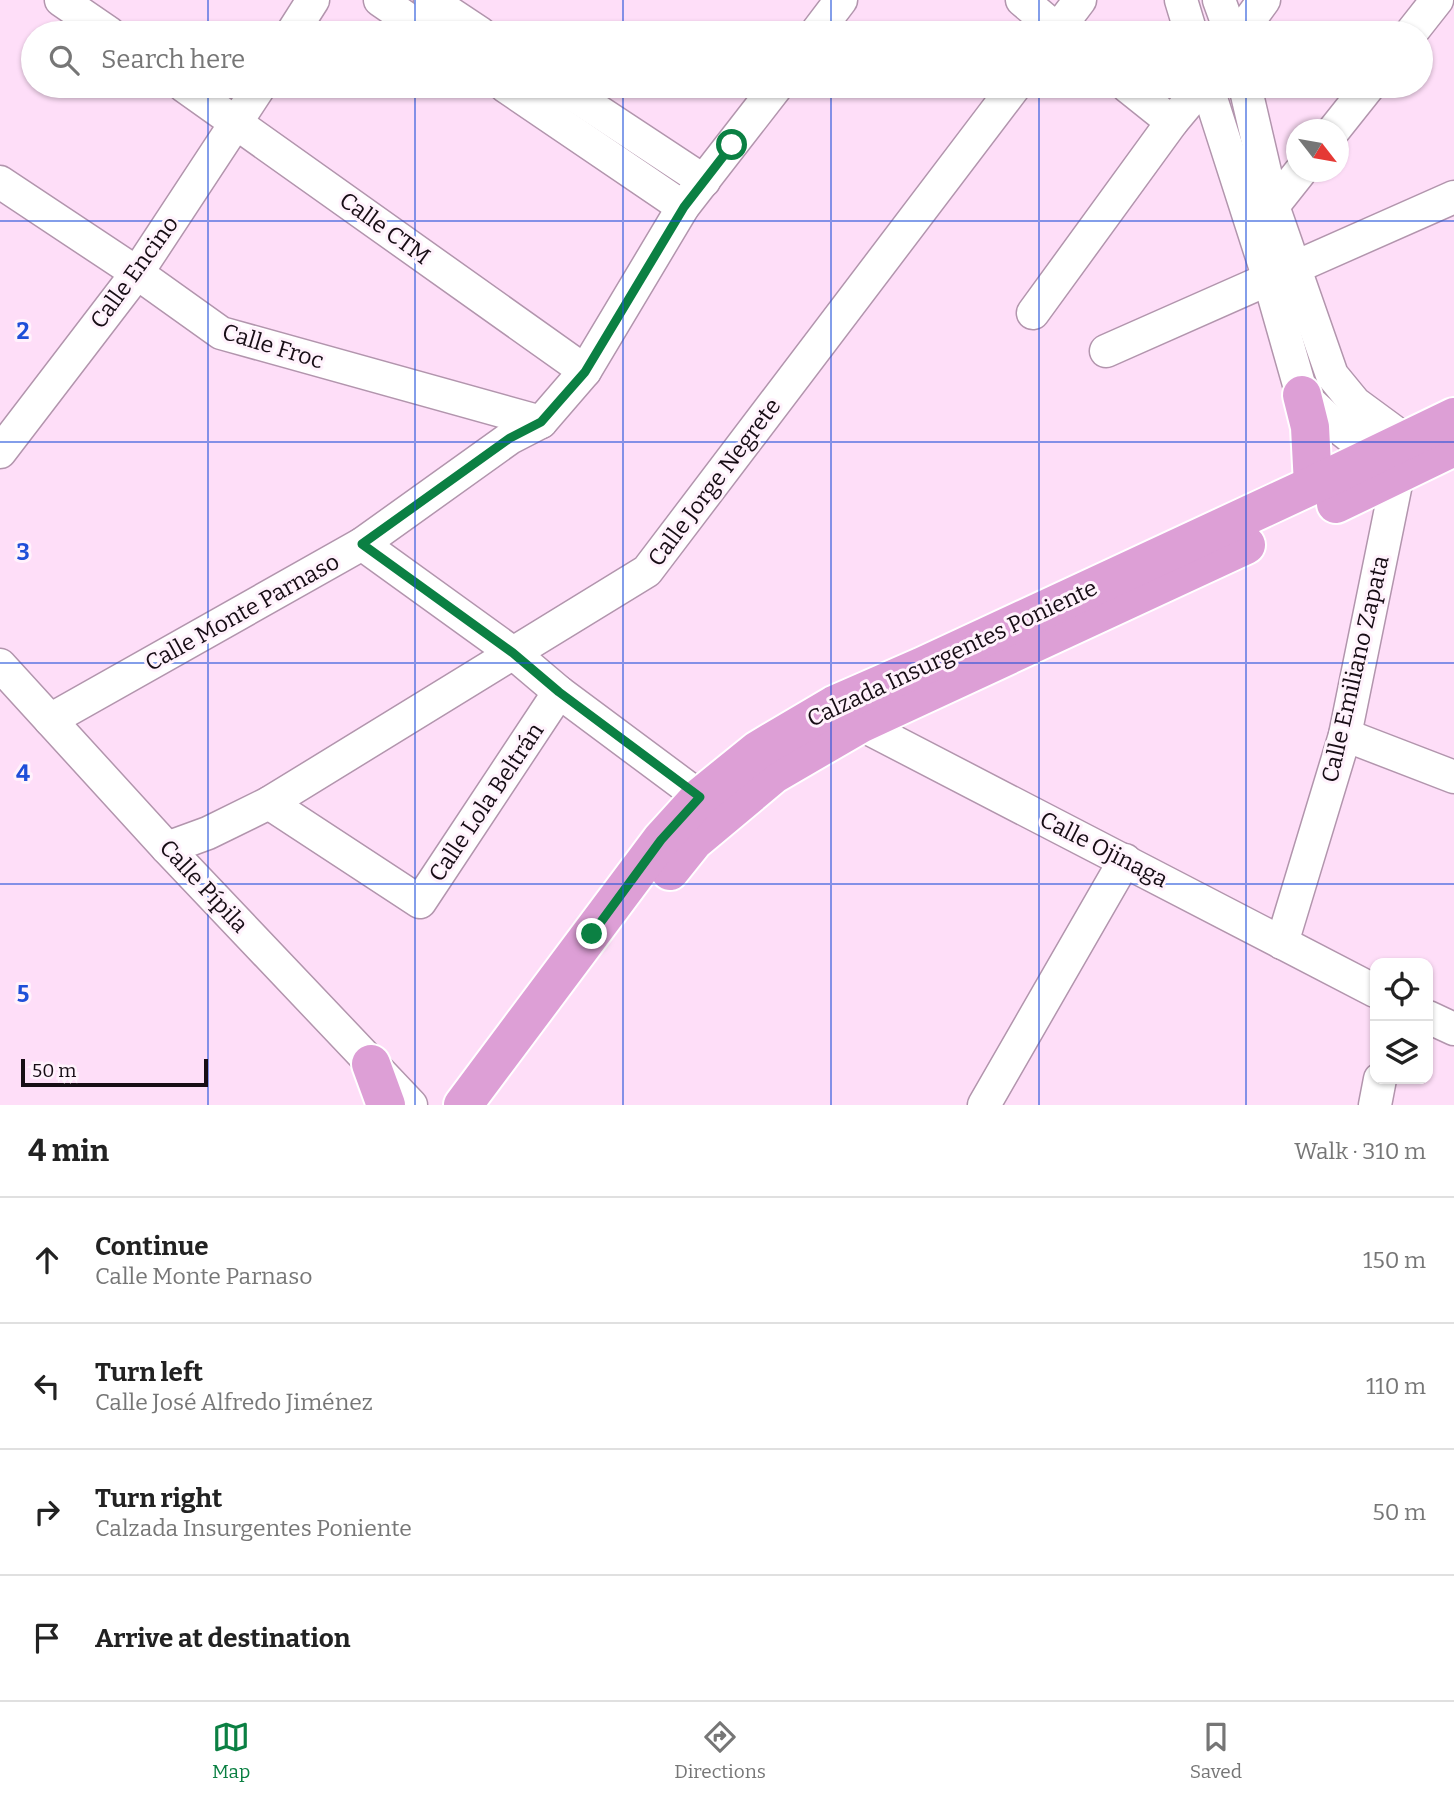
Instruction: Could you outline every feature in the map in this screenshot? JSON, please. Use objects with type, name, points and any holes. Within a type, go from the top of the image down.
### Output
[{"type":"main road","points":[[1302,395],[1310,427],[1313,485]]},
{"type":"main road","name":"Calzada Insurgentes Poniente","points":[[491,1105],[601,940],[661,840],[700,797],[758,750],[847,715],[1412,455],[1454,416]]},
{"type":"main road","name":"Calzada Insurgentes Poniente","points":[[463,1105],[601,940],[694,841],[847,715],[934,661],[1313,485],[1412,455]]},
{"type":"main road","points":[[372,1064],[386,1105]]},
{"type":"street","points":[[61,0],[92,21]]},
{"type":"street","points":[[300,21],[313,0]]},
{"type":"street","points":[[380,0],[411,21]]},
{"type":"street","points":[[430,0],[462,21]]},
{"type":"street","points":[[825,21],[841,0]]},
{"type":"street","points":[[1022,0],[1046,21]]},
{"type":"street","points":[[1066,21],[1080,0]]},
{"type":"street","points":[[1181,0],[1187,21]]},
{"type":"street","points":[[1219,0],[1227,21]]},
{"type":"street","points":[[1249,21],[1264,0]]},
{"type":"street","points":[[1420,21],[1437,0]]},
{"type":"street","name":"Calle CTM","points":[[202,98],[585,372]]},
{"type":"street","name":"Calle Encino","points":[[0,453],[137,272],[252,98]]},
{"type":"street","points":[[523,98],[684,207]]},
{"type":"street","points":[[578,98],[704,181]]},
{"type":"street","name":"Calle Monte Parnaso","points":[[50,720],[362,544],[510,438],[541,422],[585,372],[684,207],[768,98]]},
{"type":"street","name":"Calle Jorge Negrete","points":[[167,848],[208,833],[269,803],[647,571],[1006,98]]},
{"type":"street","points":[[1142,98],[1172,121]]},
{"type":"street","points":[[1033,313],[1172,121],[1192,98]]},
{"type":"street","points":[[1212,98],[1283,273],[1332,375],[1355,404],[1412,455]]},
{"type":"street","points":[[1248,98],[1273,206],[1302,395],[1412,455]]},
{"type":"street","points":[[1343,119],[1359,98]]},
{"type":"street","name":"Calle Froc","points":[[0,182],[137,272],[221,333],[541,422]]},
{"type":"street","points":[[1273,206],[1292,182]]},
{"type":"street","points":[[1106,351],[1454,197]]},
{"type":"street","name":"Calle Emiliano Zapata","points":[[1282,943],[1345,735],[1412,455]]},
{"type":"street","points":[[362,544],[513,653],[559,692],[700,797]]},
{"type":"street","name":"Calle Pípila","points":[[0,665],[167,848],[411,1105]]},
{"type":"street","name":"Calle Lola Beltrán","points":[[269,803],[420,902],[559,692]]},
{"type":"street","name":"Calle Ojinaga","points":[[847,715],[1370,988]]},
{"type":"street","points":[[1345,735],[1454,777]]},
{"type":"street","points":[[984,1105],[1125,860]]},
{"type":"street","points":[[1433,1019],[1454,1029]]},
{"type":"street","points":[[1376,1105],[1379,1084]]},
{"type":"route","points":[[592,934],[661,840],[700,797],[559,692],[513,653],[362,544],[510,438],[541,422],[585,372],[684,207],[732,145]]}]
